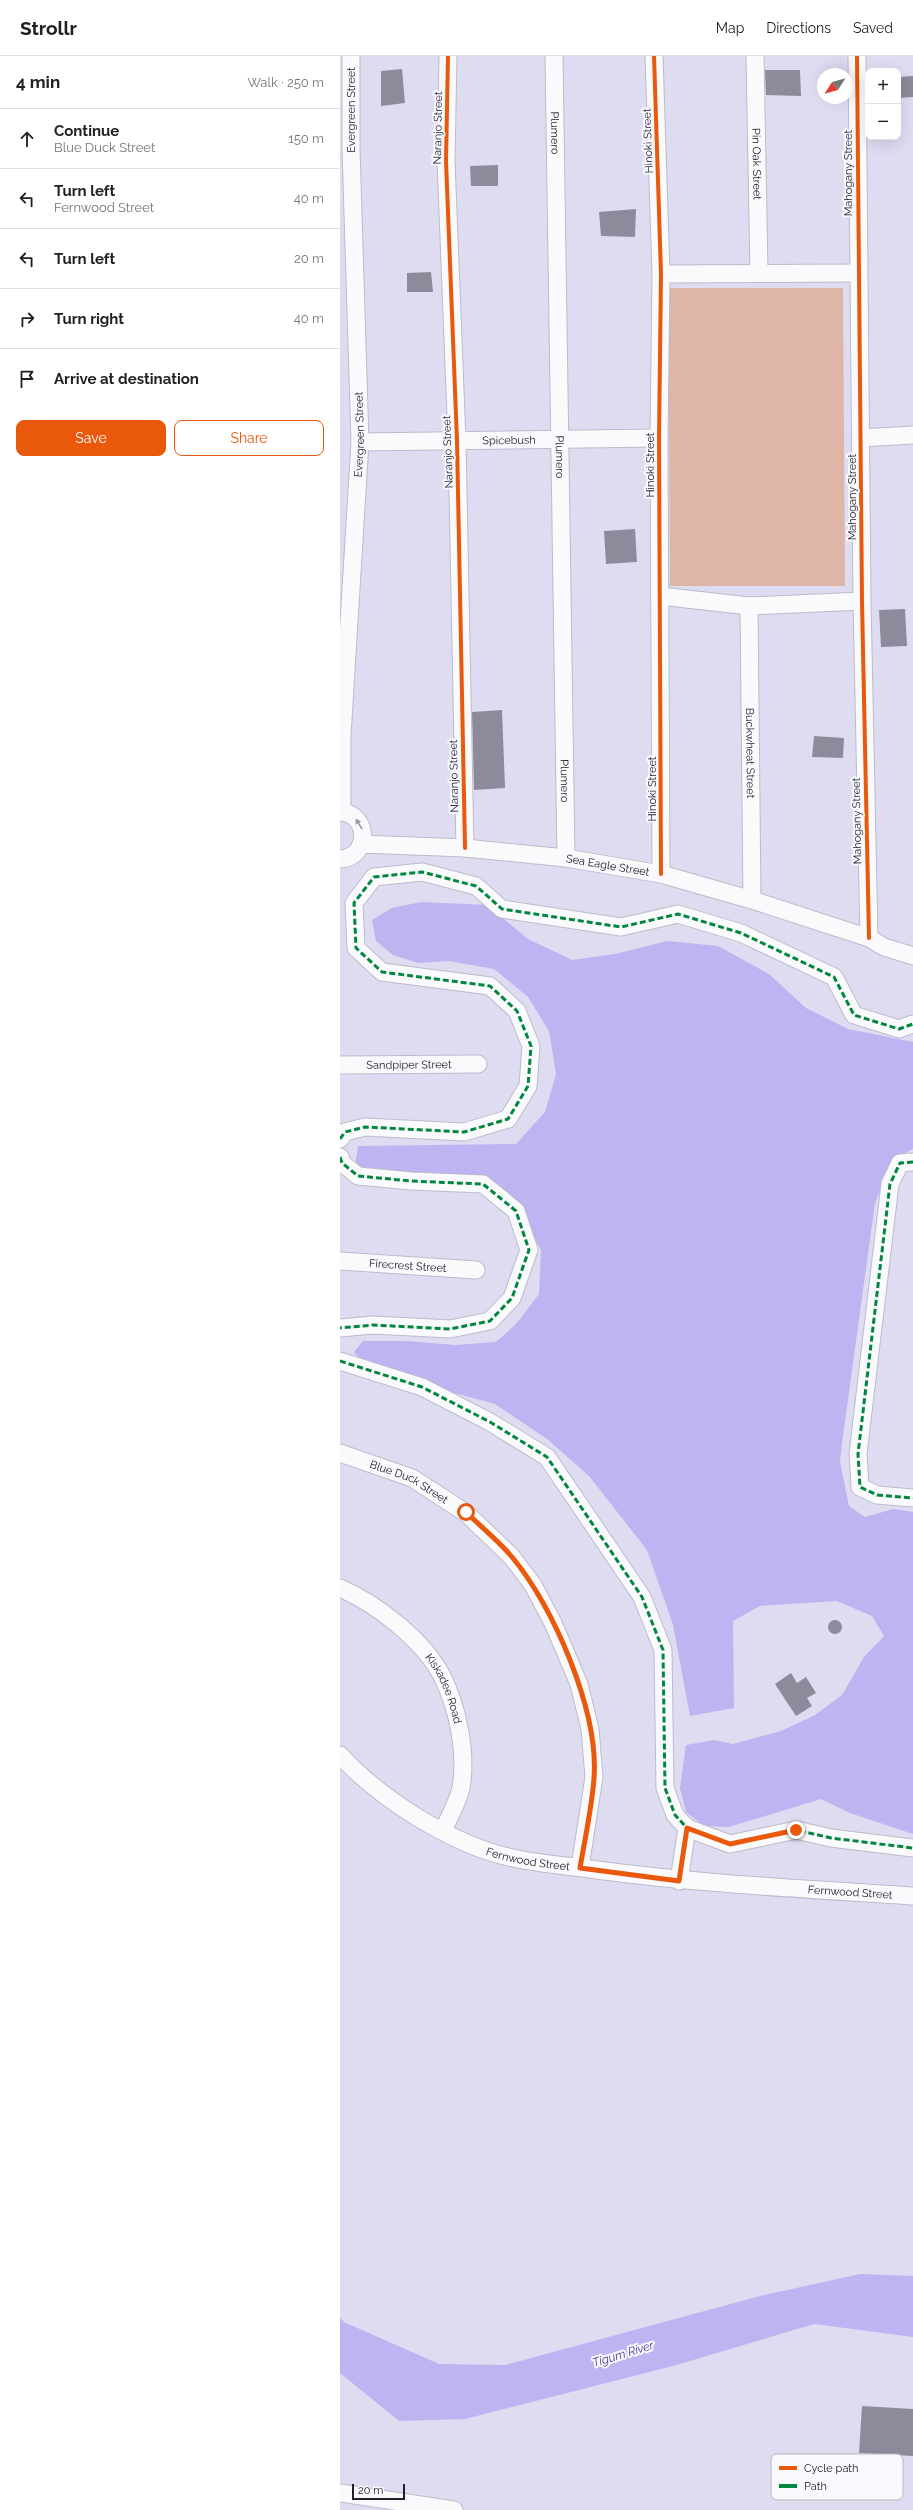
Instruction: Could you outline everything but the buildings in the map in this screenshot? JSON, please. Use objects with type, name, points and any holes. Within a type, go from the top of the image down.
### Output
[{"type":"street","name":"Evergreen Street","points":[[341,812],[342,736],[360,442],[345,148],[351,56]]},
{"type":"street","name":"Naranjo Street","points":[[448,56],[446,161],[457,441],[465,848]]},
{"type":"street","name":"Plumero","points":[[554,56],[566,858]]},
{"type":"street","name":"Hinoki Street","points":[[654,56],[661,274],[659,438],[661,874]]},
{"type":"street","name":"Pin Oak Street","points":[[755,56],[760,272]]},
{"type":"street","name":"Mahogany Street","points":[[857,56],[857,273],[869,938]]},
{"type":"street","points":[[661,274],[760,272],[857,273]]},
{"type":"street","points":[[861,438],[913,435]]},
{"type":"street","name":"Spicebush","points":[[360,442],[559,438],[659,438]]},
{"type":"street","points":[[660,596],[749,606],[862,601]]},
{"type":"street","name":"Buckwheat Street","points":[[749,606],[752,900]]},
{"type":"street","points":[[340,859],[354,854],[362,844],[362,827],[354,817],[341,812]]},
{"type":"street","name":"Sea Eagle Street","points":[[362,844],[465,848],[566,858],[661,874],[752,900],[869,938],[884,948],[913,956]]},
{"type":"street","points":[[340,1139],[345,1132],[364,1127],[464,1132],[508,1119],[528,1086],[531,1046],[517,1011],[490,986],[382,972],[356,948],[354,903],[374,877],[422,872],[476,886],[502,909],[621,928],[678,914],[741,933],[834,977],[854,1015],[899,1029],[913,1024]]},
{"type":"street","name":"Sandpiper Street","points":[[340,1065],[478,1064]]},
{"type":"street","points":[[340,1157],[342,1163],[358,1176],[411,1181],[483,1184],[516,1211],[529,1250],[512,1298],[490,1321],[450,1328],[373,1325],[340,1328]]},
{"type":"street","points":[[913,1162],[900,1163],[890,1184],[858,1454],[860,1487],[877,1495],[913,1498]]},
{"type":"street","name":"Firecrest Street","points":[[340,1261],[476,1270]]},
{"type":"street","points":[[340,1361],[422,1388],[490,1422],[547,1457],[642,1597],[663,1650],[665,1788],[675,1815],[687,1828],[730,1844],[796,1830],[831,1838],[913,1848]]},
{"type":"street","name":"Blue Duck Street","points":[[340,1453],[412,1478],[466,1512],[512,1556],[533,1585],[553,1623],[579,1684],[590,1729],[594,1777],[580,1868]]},
{"type":"street","name":"Kiskadee Road","points":[[340,1588],[360,1597],[385,1614],[420,1646],[442,1676],[455,1713],[462,1752],[460,1789],[444,1831]]},
{"type":"street","name":"Fernwood Street","points":[[340,1755],[360,1777],[394,1802],[444,1831],[478,1847],[512,1858],[679,1881],[913,1896]]},
{"type":"street","points":[[679,1881],[687,1828]]},
{"type":"street","points":[[340,2503],[340,2493],[454,2510]]},
{"type":"path","points":[[665,1729],[724,1722],[766,1705],[780,1697]]},
{"type":"shaded area","points":[[668,288],[843,288],[845,586],[670,586]]},
{"type":"water","points":[[421,902],[487,905],[528,939],[572,960],[615,954],[667,941],[718,946],[769,974],[806,1008],[848,1029],[913,1042],[913,1149],[893,1159],[875,1203],[840,1462],[849,1506],[865,1517],[893,1509],[913,1512],[913,1834],[850,1813],[821,1799],[729,1827],[704,1826],[686,1812],[680,1788],[686,1745],[714,1740],[733,1744],[781,1731],[815,1715],[842,1695],[864,1657],[884,1636],[872,1616],[837,1601],[760,1606],[733,1621],[734,1708],[690,1716],[673,1625],[647,1550],[589,1476],[547,1439],[495,1404],[432,1387],[362,1363],[354,1352],[363,1341],[408,1341],[455,1345],[496,1342],[516,1324],[539,1294],[541,1250],[517,1203],[480,1175],[405,1172],[355,1166],[358,1146],[516,1144],[545,1112],[556,1074],[549,1031],[528,997],[494,969],[449,961],[418,963],[393,955],[376,941],[372,920],[392,908]]},
{"type":"water","name":"Tigum River","points":[[860,2274],[913,2276],[913,2337],[814,2324],[673,2366],[465,2419],[399,2421],[340,2373],[340,2317],[344,2322],[439,2364],[505,2365],[760,2296]]},
{"type":"marked path","points":[[340,1139],[345,1132],[365,1127],[464,1132],[508,1119],[528,1086],[531,1046],[517,1011],[490,986],[382,972],[356,948],[354,903],[374,877],[422,872],[476,886],[502,909],[621,927],[678,914],[741,933],[834,977],[854,1015],[899,1029],[913,1024]]},
{"type":"marked path","points":[[340,1157],[342,1163],[358,1176],[411,1181],[483,1184],[516,1211],[529,1250],[512,1298],[490,1321],[450,1329],[373,1325],[340,1328]]},
{"type":"marked path","points":[[913,1162],[900,1163],[890,1184],[858,1454],[860,1487],[877,1495],[913,1498]]},
{"type":"marked path","points":[[340,1361],[422,1387],[490,1422],[547,1457],[642,1597],[663,1650],[665,1788],[675,1815],[687,1828],[679,1881]]},
{"type":"marked path","points":[[687,1828],[730,1844],[796,1830],[831,1838],[913,1848]]},
{"type":"cycle path","points":[[448,56],[446,161],[457,441],[465,848]]},
{"type":"cycle path","points":[[654,56],[661,274],[659,438],[661,874]]},
{"type":"cycle path","points":[[857,56],[862,601],[869,938]]},
{"type":"route","points":[[466,1512],[512,1556],[533,1585],[553,1623],[579,1684],[590,1729],[594,1777],[580,1868],[679,1881],[687,1828],[730,1844],[796,1830]]}]
